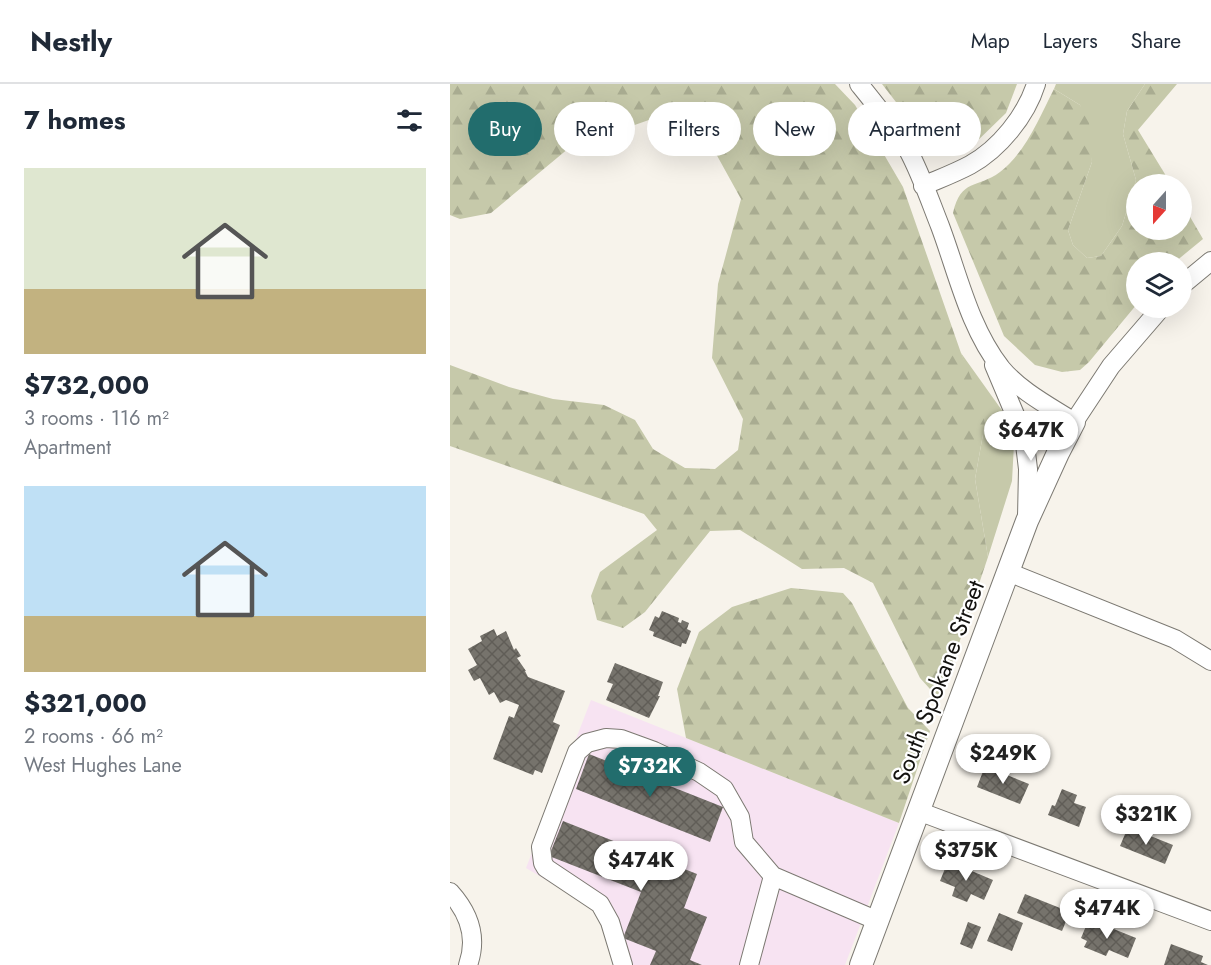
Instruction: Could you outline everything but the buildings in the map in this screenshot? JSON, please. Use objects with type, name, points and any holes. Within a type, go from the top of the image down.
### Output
[{"type":"main road","name":"South Spokane Street","points":[[861,965],[1027,521],[1074,422]]},
{"type":"street","points":[[859,84],[882,112],[908,151],[977,328],[1024,436],[1028,469],[1027,521]]},
{"type":"street","points":[[923,186],[971,164],[997,144],[1019,119],[1036,84]]},
{"type":"street","points":[[1192,277],[1211,261]]},
{"type":"street","points":[[977,328],[1003,370],[1037,398],[1074,422],[1111,366],[1152,318]]},
{"type":"street","points":[[1008,572],[1175,639],[1211,661]]},
{"type":"street","points":[[623,965],[610,922],[600,904],[546,868],[541,847],[577,752],[587,743],[606,738],[621,740],[654,751],[699,772],[724,789],[740,817],[744,842],[773,876],[878,921]]},
{"type":"street","points":[[918,811],[1211,921]]},
{"type":"street","points":[[749,965],[773,876]]},
{"type":"street","points":[[450,892],[466,913],[470,924],[472,949],[468,965]]},
{"type":"shaded area","points":[[591,700],[899,823],[845,965],[617,965],[593,908],[526,868]]},
{"type":"green space","points":[[450,84],[835,84],[852,102],[848,102],[848,156],[885,156],[903,187],[961,353],[978,394],[985,423],[975,479],[988,557],[940,700],[920,678],[873,583],[844,568],[802,569],[740,530],[710,531],[645,612],[623,628],[597,620],[591,596],[600,572],[657,530],[644,514],[450,446],[450,365],[509,387],[553,399],[604,405],[635,420],[653,449],[685,468],[715,469],[738,450],[743,419],[712,358],[718,284],[741,199],[717,156],[741,156],[741,102],[647,102],[647,121],[635,125],[635,102],[554,102],[554,156],[559,156],[491,213],[460,219],[450,215]]},
{"type":"green space","points":[[882,84],[1017,84],[1006,113],[981,137],[981,102],[896,102]]},
{"type":"green space","points":[[1056,84],[1145,84],[1127,111],[1123,134],[1134,174],[1126,174],[1126,213],[1122,226],[1101,256],[1087,258],[1073,245],[1068,230],[1092,162],[1080,105],[1054,89]]},
{"type":"green space","points":[[1145,84],[1177,84],[1138,130],[1165,174],[1134,174],[1123,134],[1127,111]]},
{"type":"green space","points":[[1054,89],[1080,105],[1089,121],[1092,162],[1068,230],[1073,245],[1087,258],[1101,256],[1122,226],[1126,213],[1126,240],[1192,240],[1192,220],[1203,239],[1187,252],[1126,252],[1126,317],[1080,370],[1062,372],[1035,365],[1004,336],[953,213],[960,194],[965,189],[1000,172],[1017,155],[1025,145]]},
{"type":"green space","points":[[961,353],[1006,416],[1014,444],[1012,481],[988,557],[975,479],[985,423]]},
{"type":"green space","points":[[791,588],[843,593],[852,603],[908,708],[930,731],[899,823],[686,738],[677,689],[699,632],[732,607]]}]
